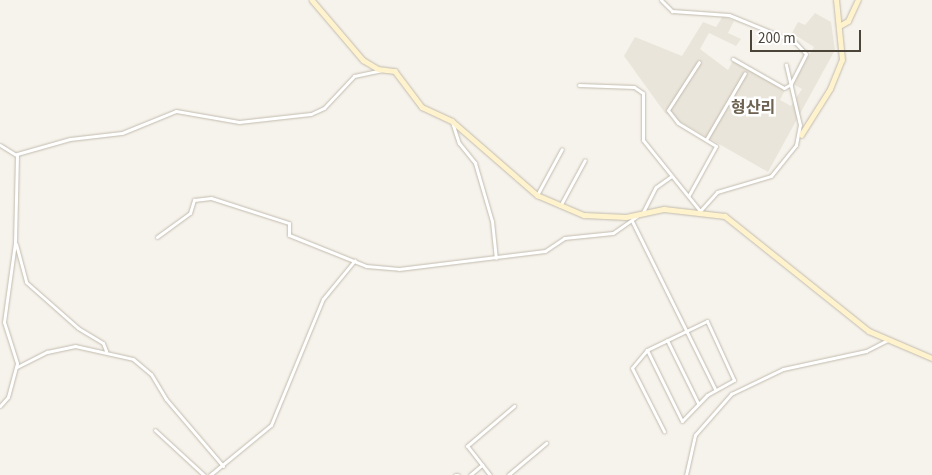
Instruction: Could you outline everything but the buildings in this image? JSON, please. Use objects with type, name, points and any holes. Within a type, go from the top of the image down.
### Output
[{"type":"main road","points":[[312,0],[363,60],[397,74],[428,112],[452,121],[537,195],[560,207],[584,215],[639,216],[660,210],[700,211],[733,221],[858,323],[888,340],[932,358]]},
{"type":"main road","points":[[801,135],[840,67],[844,50],[836,0]]},
{"type":"main road","points":[[840,25],[848,21],[858,0]]},
{"type":"street","points":[[660,0],[672,11],[721,13],[803,47],[805,57],[789,85],[784,88],[733,58]]},
{"type":"street","points":[[689,195],[716,146],[707,138],[678,123],[668,110],[699,62]]},
{"type":"street","points":[[579,85],[634,87],[643,93],[644,140],[700,211],[717,192],[771,176],[801,135],[786,65]]},
{"type":"street","points":[[0,145],[16,155],[70,139],[122,133],[176,111],[239,122],[312,114],[324,108],[354,76],[384,70]]},
{"type":"street","points":[[707,138],[745,73]]},
{"type":"street","points":[[452,121],[459,142],[475,163],[491,217],[496,258]]},
{"type":"street","points":[[537,195],[562,149]]},
{"type":"street","points":[[0,406],[8,397],[17,367],[4,322],[15,243],[16,155]]},
{"type":"street","points":[[560,207],[585,160]]},
{"type":"street","points":[[156,238],[190,213],[194,200],[211,198],[289,223],[289,235],[373,268],[399,269],[496,258],[550,250],[568,237],[609,234],[639,216],[656,187],[673,176]]},
{"type":"street","points":[[632,220],[715,389]]},
{"type":"street","points":[[15,243],[26,282],[83,332],[103,342],[106,351]]},
{"type":"street","points":[[210,475],[256,440],[277,415],[323,299],[355,260]]},
{"type":"street","points":[[647,350],[682,421],[698,403],[715,389],[734,380],[707,321],[647,350],[632,368],[664,431]]},
{"type":"street","points":[[667,340],[698,403]]},
{"type":"street","points":[[686,475],[695,435],[731,394],[783,369],[866,351],[888,340]]},
{"type":"street","points":[[17,367],[63,348],[106,351],[133,359],[151,374],[166,399],[223,466]]},
{"type":"street","points":[[490,475],[467,446],[514,406]]},
{"type":"street","points":[[156,430],[204,475]]},
{"type":"street","points":[[508,475],[546,443]]},
{"type":"street","points":[[470,475],[482,465]]},
{"type":"shaded area","points":[[815,13],[831,22],[835,50],[768,172],[665,113],[624,56],[635,37],[682,56],[703,22],[716,27],[723,16],[734,21],[728,33],[741,39],[736,46],[709,33],[700,49],[728,70],[733,61],[785,90],[780,100],[791,106],[802,89],[793,84],[814,47],[792,33],[798,22],[805,25]]},
{"type":"district","name":"형산리","points":[[753,108]]}]
